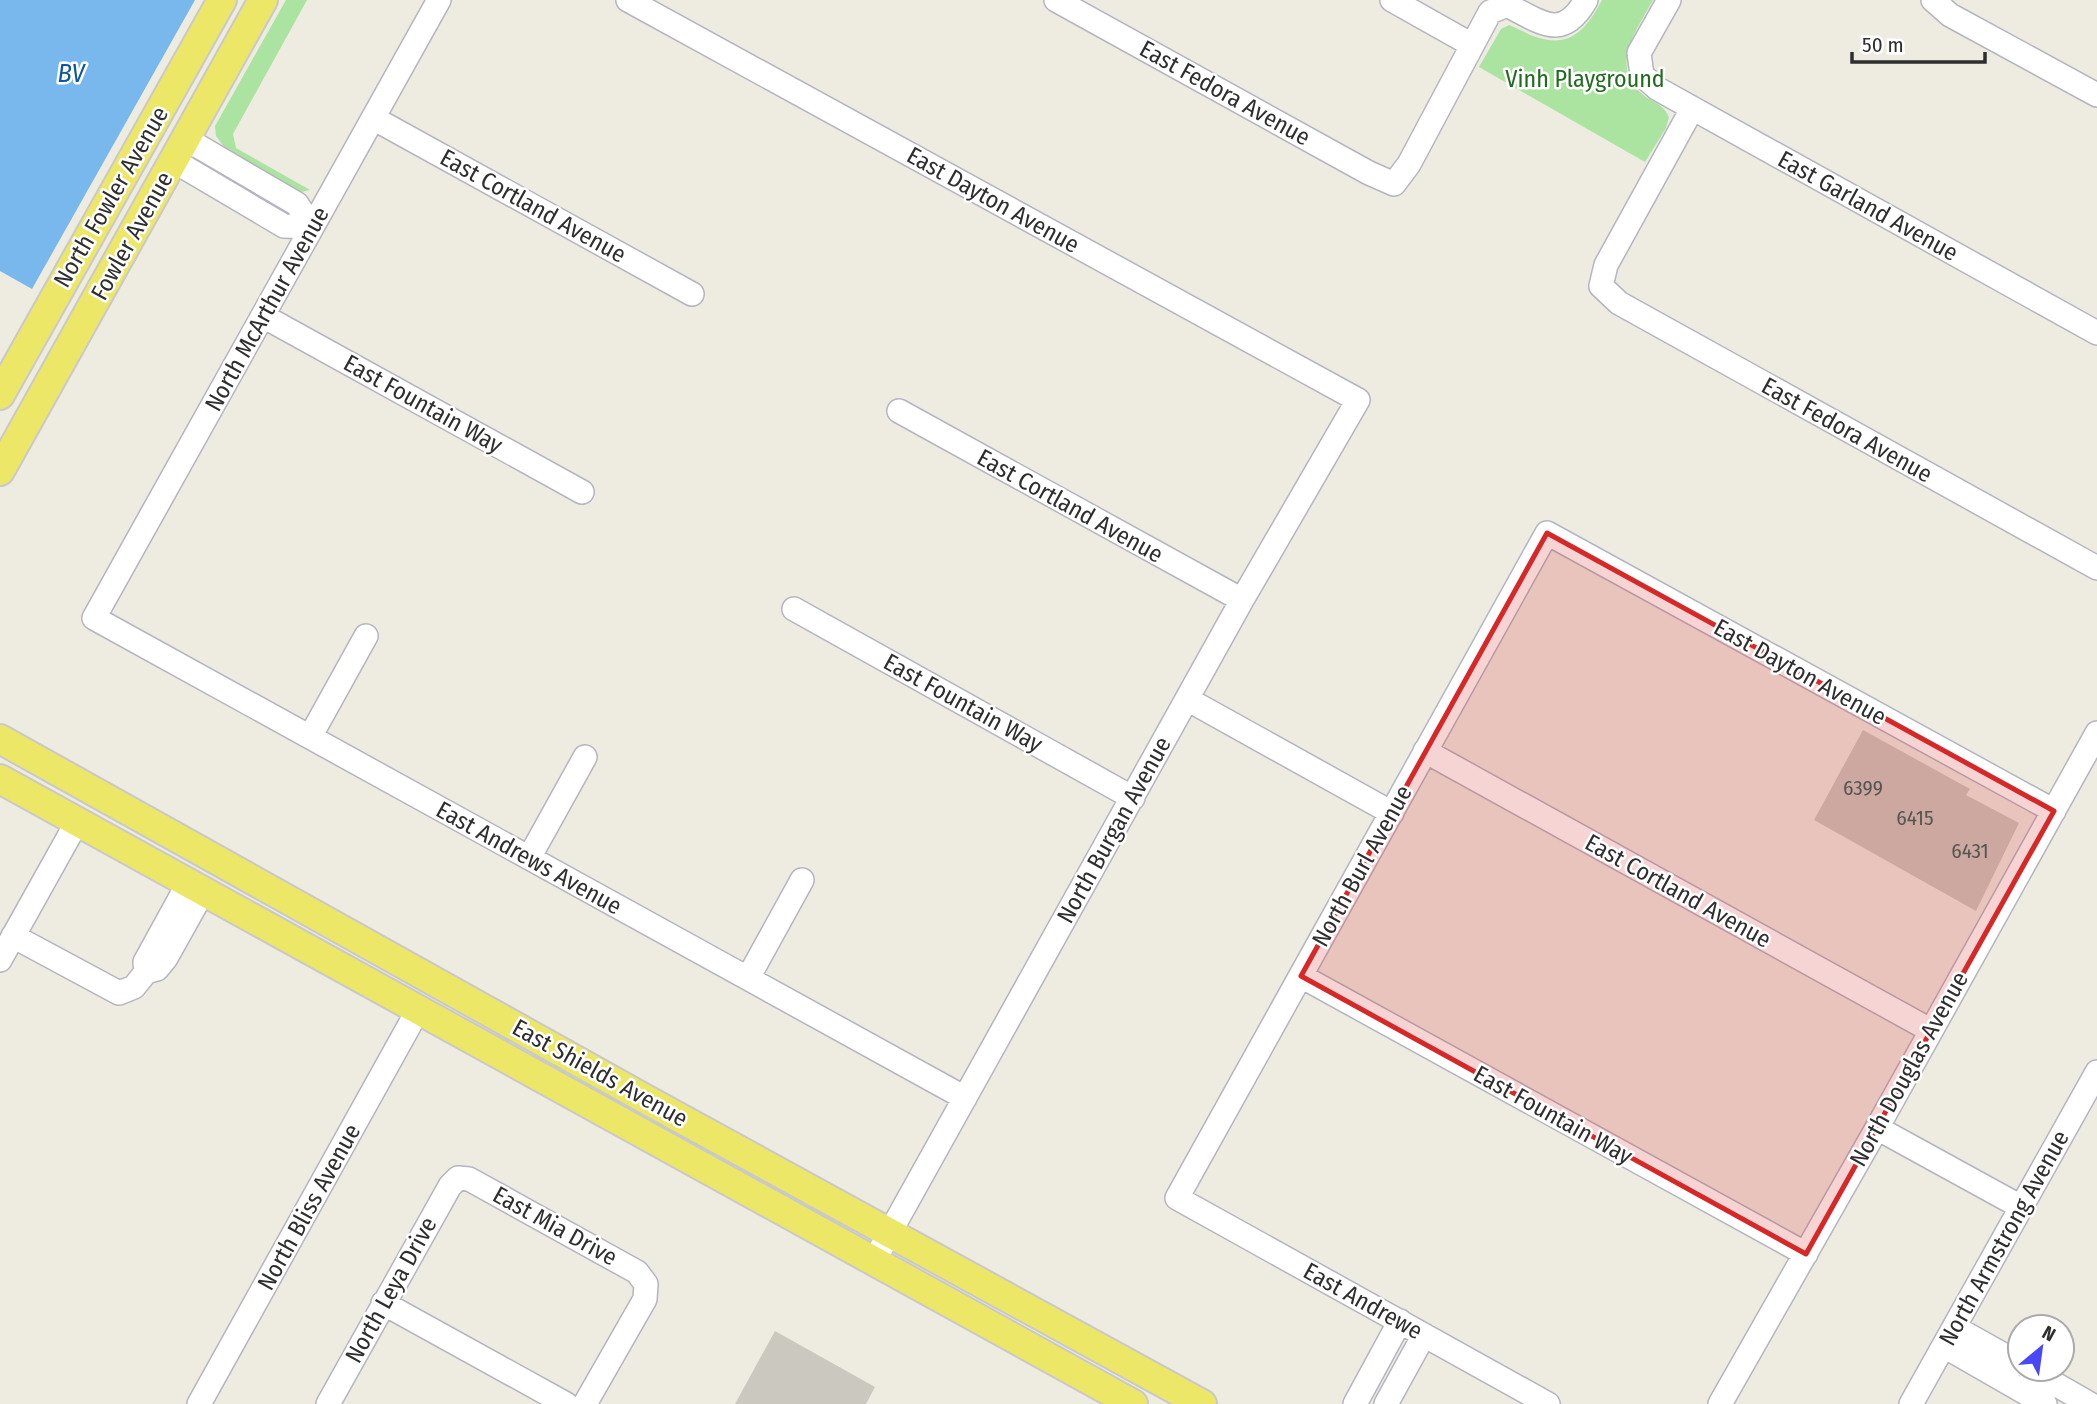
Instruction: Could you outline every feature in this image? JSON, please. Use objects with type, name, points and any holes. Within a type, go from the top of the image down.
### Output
[{"type":"main road","name":"North Fowler Avenue","points":[[0,395],[222,0]]},
{"type":"main road","points":[[180,150],[165,148],[169,127],[236,0]]},
{"type":"main road","name":"Fowler Avenue","points":[[0,471],[263,0]]},
{"type":"main road","name":"East Shields Avenue","points":[[0,738],[648,1100],[1202,1404]]},
{"type":"main road","name":"East Shields Avenue","points":[[0,779],[1133,1404]]},
{"type":"main road","points":[[197,886],[213,879],[225,883],[352,952],[429,978]]},
{"type":"main road","points":[[418,1010],[424,1002],[435,999],[569,1072],[648,1100]]},
{"type":"street","name":"North McArthur Avenue","points":[[94,618],[439,0]]},
{"type":"street","name":"East Dayton Avenue","points":[[628,0],[1358,400]]},
{"type":"street","name":"East Fedora Avenue","points":[[1056,0],[1369,173],[1394,184],[1409,164],[1472,45]]},
{"type":"street","points":[[1392,0],[1472,45],[1490,12],[1507,5],[1546,24],[1563,25],[1577,15],[1586,0]]},
{"type":"street","name":"East Garland Avenue","points":[[1669,0],[1639,53],[1642,75],[1658,89],[2097,333]]},
{"type":"street","points":[[1933,0],[1950,15],[2097,95]]},
{"type":"street","name":"East Fedora Avenue","points":[[1692,108],[1606,265],[1601,286],[1619,303],[2097,568]]},
{"type":"street","name":"East Cortland Avenue","points":[[373,118],[692,294]]},
{"type":"street","points":[[180,150],[284,226],[312,227]]},
{"type":"street","name":"East Fountain Way","points":[[263,316],[582,492]]},
{"type":"street","name":"North Burgan Avenue","points":[[874,1261],[1242,600],[1358,400]]},
{"type":"street","name":"East Cortland Avenue","points":[[899,411],[1242,600]]},
{"type":"street","name":"East Dayton Avenue","points":[[1547,533],[2054,811]]},
{"type":"street","name":"North Burl Avenue","points":[[1177,1198],[1547,533]]},
{"type":"street","name":"East Fountain Way","points":[[794,609],[1133,798]]},
{"type":"street","name":"East Andrews Avenue","points":[[94,618],[965,1098]]},
{"type":"street","points":[[310,737],[366,636]]},
{"type":"street","points":[[1187,699],[1392,813]]},
{"type":"street","name":"North Douglas Avenue","points":[[1720,1404],[1878,1128],[2097,733]]},
{"type":"street","name":"East Cortland Avenue","points":[[1426,751],[1930,1030]]},
{"type":"street","points":[[529,858],[585,757]]},
{"type":"street","points":[[0,960],[77,822]]},
{"type":"street","points":[[748,978],[802,880]]},
{"type":"street","points":[[13,936],[119,993],[134,987],[146,972],[145,962],[197,886]]},
{"type":"street","name":"East Fountain Way","points":[[1301,976],[1806,1254]]},
{"type":"street","name":"North Bliss Avenue","points":[[199,1404],[418,1010]]},
{"type":"street","name":"North Armstrong Avenue","points":[[1911,1404],[2097,1072]]},
{"type":"street","points":[[1878,1128],[2021,1208]]},
{"type":"street","name":"East Mia Drive","points":[[458,1178],[469,1179],[637,1272],[646,1284],[645,1299],[585,1404]]},
{"type":"street","name":"North Leya Drive","points":[[328,1404],[450,1186],[458,1178]]},
{"type":"street","name":"East Andrewe","points":[[1177,1198],[1548,1404]]},
{"type":"street","points":[[383,1303],[566,1404]]},
{"type":"street","points":[[1355,1404],[1400,1321]]},
{"type":"street","points":[[1386,1404],[1424,1335]]},
{"type":"street","points":[[1949,1336],[2006,1358]]},
{"type":"street","points":[[1949,1336],[2045,1404]]},
{"type":"street","points":[[2054,1383],[2091,1404],[2097,1394]]},
{"type":"highlighted area","points":[[1547,533],[2054,811],[1806,1254],[1301,976]]},
{"type":"green space","points":[[286,0],[307,0],[233,134],[236,148],[310,190],[301,192],[224,147],[216,136],[215,126]]},
{"type":"green space","name":"Vinh Playground","points":[[1602,0],[1653,0],[1634,34],[1627,59],[1627,71],[1632,82],[1641,93],[1663,108],[1669,117],[1666,128],[1645,162],[1479,67],[1501,29],[1509,25],[1539,38],[1561,40],[1585,26]]},
{"type":"water","name":"BV","points":[[0,0],[195,0],[32,289],[0,271]]},
{"type":"building","points":[[1863,730],[1970,789],[1966,795],[2019,823],[1976,911],[1814,820]]},
{"type":"building","points":[[775,1331],[875,1387],[866,1404],[735,1404]]}]
